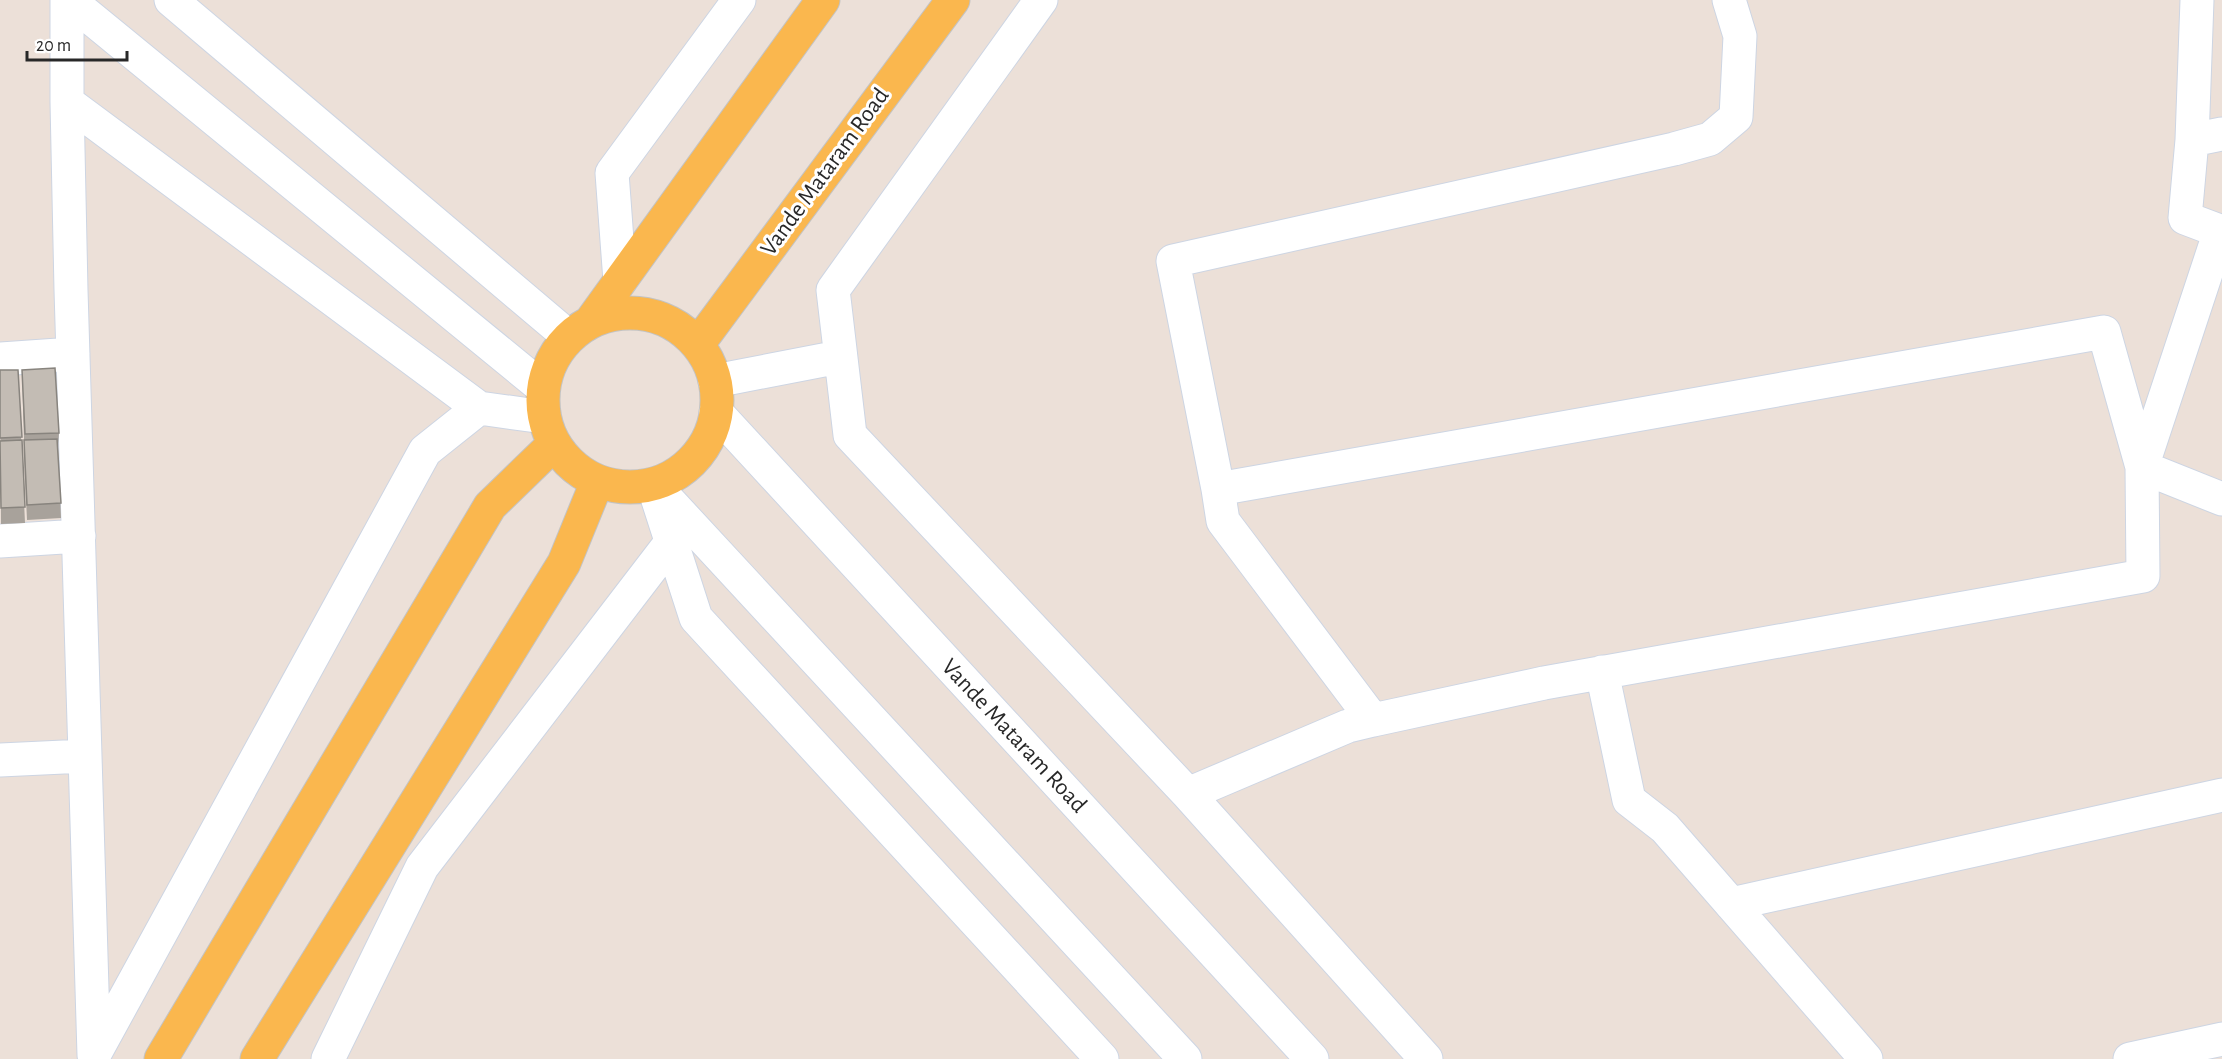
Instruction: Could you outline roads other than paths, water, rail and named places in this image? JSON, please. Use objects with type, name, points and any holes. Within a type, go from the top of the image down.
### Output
[{"type":"main road","points":[[161,1059],[490,506],[547,416],[551,360],[620,281],[823,0]]},
{"type":"main road","name":"Vande Mataram Road","points":[[698,344],[952,0]]},
{"type":"main road","points":[[547,416],[573,467],[597,482],[625,489],[654,485],[680,473],[701,453],[714,427],[716,396],[713,369],[698,344],[676,325],[649,314],[621,312],[580,328]]},
{"type":"main road","points":[[257,1059],[564,563],[597,482]]},
{"type":"street","points":[[68,0],[67,102],[92,1057]]},
{"type":"street","points":[[68,0],[547,416]]},
{"type":"street","points":[[171,0],[580,328]]},
{"type":"street","points":[[620,281],[612,173],[739,0]]},
{"type":"street","points":[[1041,0],[833,290],[839,357],[850,435],[1188,794],[1426,1059]]},
{"type":"street","points":[[1373,720],[1224,520],[1173,261],[1710,139],[1736,117],[1740,36],[1729,0]]},
{"type":"street","points":[[2142,466],[2221,232],[2185,218],[2207,137],[2197,0]]},
{"type":"street","points":[[67,102],[479,408],[547,416]]},
{"type":"street","points":[[1188,794],[1348,726],[1373,720],[1602,672],[2143,576],[2142,466],[2104,332],[1218,489]]},
{"type":"street","points":[[0,359],[73,354]]},
{"type":"street","points":[[716,396],[839,357]]},
{"type":"street","name":"Vande Mataram Road","points":[[716,396],[1312,1059]]},
{"type":"street","points":[[92,1057],[425,451],[479,408]]},
{"type":"street","points":[[2142,466],[2222,500]]},
{"type":"street","points":[[654,485],[696,618],[1102,1059]]},
{"type":"street","points":[[654,485],[1185,1059]]},
{"type":"street","points":[[0,541],[79,536]]},
{"type":"street","points":[[328,1059],[422,867],[672,541]]},
{"type":"street","points":[[1602,672],[1629,800],[1665,828],[1866,1059]]},
{"type":"street","points":[[0,760],[85,756]]},
{"type":"street","points":[[1731,904],[2222,795]]},
{"type":"street","points":[[2130,1059],[2222,1039]]}]
